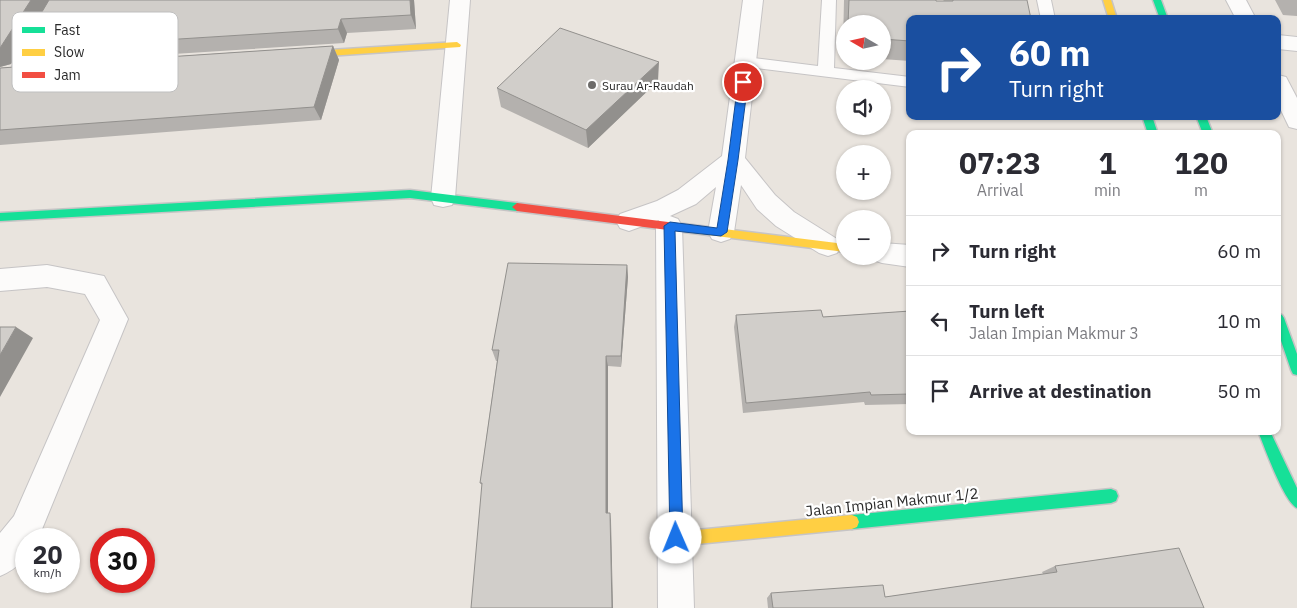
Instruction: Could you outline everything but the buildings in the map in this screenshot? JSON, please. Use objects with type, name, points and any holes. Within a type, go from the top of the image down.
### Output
[{"type":"street","points":[[443,198],[460,0]]},
{"type":"street","points":[[721,232],[733,160],[753,0]]},
{"type":"street","points":[[1107,0],[1112,15]]},
{"type":"street","points":[[1157,0],[1163,15]]},
{"type":"street","points":[[1236,0],[1244,15]]},
{"type":"street","points":[[1281,42],[1297,44]]},
{"type":"street","points":[[290,56],[457,45]]},
{"type":"street","points":[[1281,88],[1297,121]]},
{"type":"street","points":[[629,221],[666,208],[687,197],[733,160]]},
{"type":"street","points":[[733,160],[772,207],[785,218],[836,247]]},
{"type":"street","points":[[0,217],[410,194],[836,247]]},
{"type":"street","points":[[670,226],[676,608]]},
{"type":"street","points":[[891,254],[906,256]]},
{"type":"street","points":[[0,280],[47,276],[94,284],[114,319],[26,528],[0,559]]},
{"type":"street","points":[[1281,326],[1297,370]]},
{"type":"street","points":[[1266,435],[1297,500]]},
{"type":"street","name":"Jalan Impian Makmur 1/2","points":[[676,538],[1111,496]]},
{"type":"lane","points":[[50,12],[58,0]]},
{"type":"lane","points":[[826,72],[829,0]]},
{"type":"lane","points":[[1044,0],[1047,15]]},
{"type":"lane","points":[[745,62],[906,82]]},
{"type":"traffic: fast","points":[[1157,0],[1163,15]]},
{"type":"traffic: fast","points":[[1148,120],[1152,130]]},
{"type":"traffic: fast","points":[[1203,120],[1206,130]]},
{"type":"traffic: fast","points":[[0,217],[410,194],[517,207]]},
{"type":"traffic: fast","points":[[1281,326],[1297,370]]},
{"type":"traffic: fast","points":[[1266,435],[1287,484],[1297,501]]},
{"type":"traffic: fast","points":[[852,522],[1111,496]]},
{"type":"traffic: slow","points":[[1107,0],[1112,15]]},
{"type":"traffic: slow","points":[[298,55],[457,45]]},
{"type":"traffic: slow","points":[[668,226],[836,247]]},
{"type":"traffic: slow","points":[[676,539],[852,522]]},
{"type":"traffic: jam","points":[[517,207],[668,226]]},
{"type":"place","name":"Surau Ar-Raudah","points":[[592,85]]},
{"type":"route","points":[[676,538],[670,226],[721,232],[743,82]]}]
